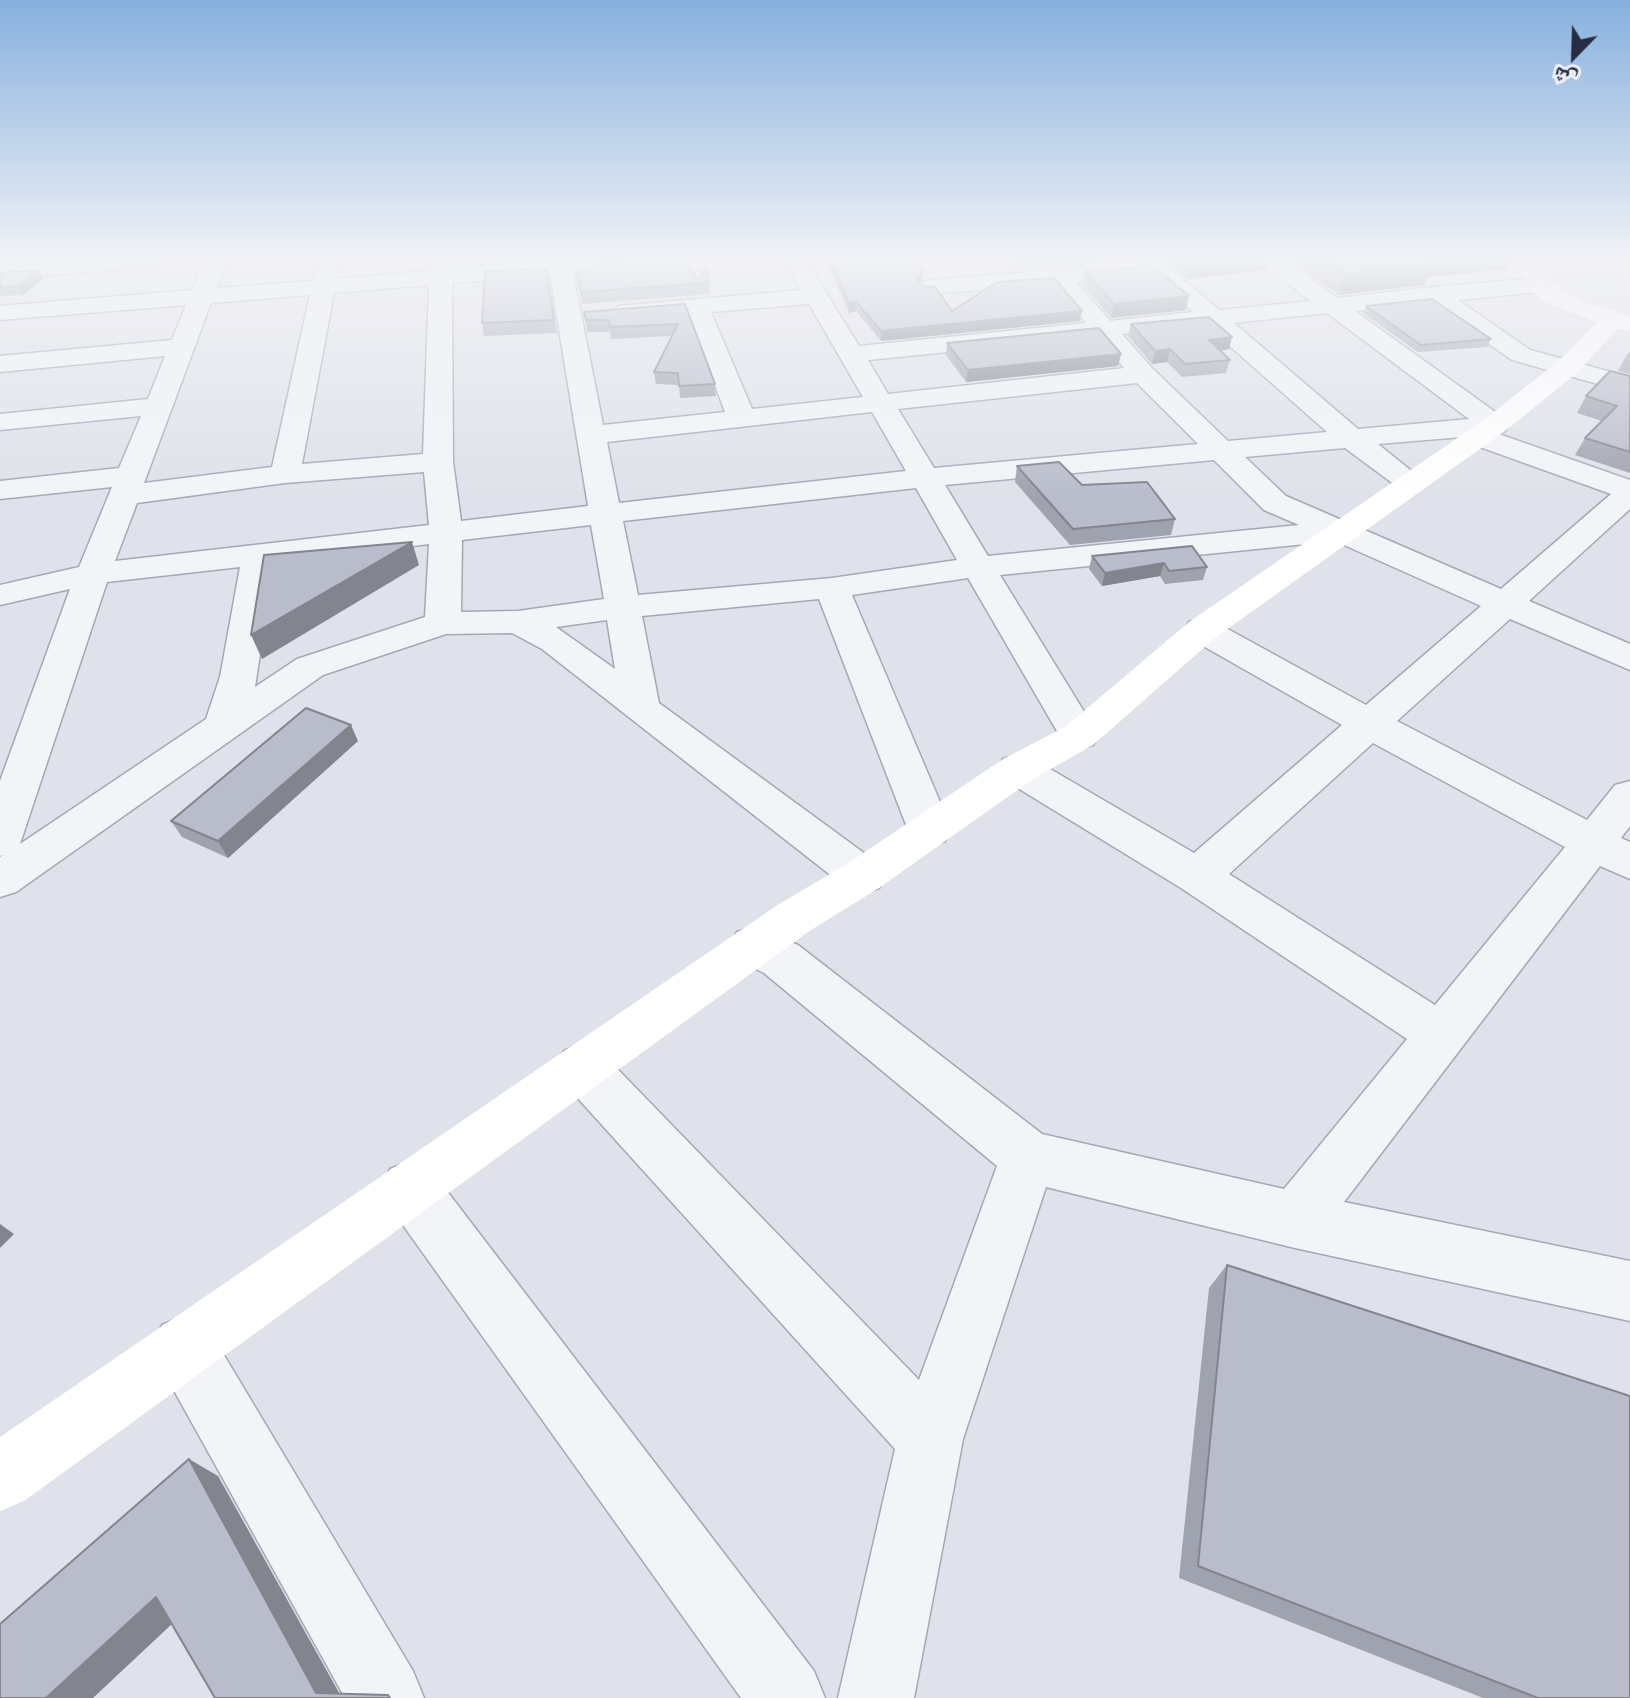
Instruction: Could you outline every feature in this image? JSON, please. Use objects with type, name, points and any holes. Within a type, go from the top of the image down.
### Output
[{"type":"street","points":[[0,840],[93,574],[185,339]]},
{"type":"street","points":[[285,474],[313,339]]},
{"type":"street","points":[[440,339],[438,462],[446,534],[443,623]]},
{"type":"street","points":[[573,339],[641,709]]},
{"type":"street","points":[[710,339],[742,418]]},
{"type":"street","points":[[842,339],[1079,736]]},
{"type":"street","points":[[851,354],[977,339]]},
{"type":"street","points":[[1113,339],[1143,374],[1275,503],[1630,658]]},
{"type":"street","points":[[1238,339],[1351,438],[1410,482]]},
{"type":"street","points":[[1197,876],[1630,492],[1485,430],[1373,339]]},
{"type":"street","points":[[1498,339],[1521,355],[1630,385]]},
{"type":"street","points":[[0,1477],[754,946],[863,876],[1018,769],[1079,736],[1202,630],[1485,430],[1601,339]]},
{"type":"street","points":[[0,364],[182,347]]},
{"type":"street","points":[[590,435],[1143,374]]},
{"type":"street","points":[[0,422],[160,406]]},
{"type":"street","points":[[0,595],[93,574],[923,478],[1351,438],[1485,430]]},
{"type":"street","points":[[0,490],[128,486],[438,462]]},
{"type":"street","points":[[0,880],[310,667],[443,623],[518,622],[623,607],[832,588],[977,567],[1339,531]]},
{"type":"street","points":[[223,729],[239,677],[259,555]]},
{"type":"street","points":[[832,588],[930,830]]},
{"type":"street","points":[[518,622],[555,641],[863,876]]},
{"type":"street","points":[[1202,630],[1368,723],[1612,852]]},
{"type":"street","points":[[1018,769],[1197,876],[1441,1035]]},
{"type":"street","points":[[1295,1220],[1441,1035],[1612,852],[1630,796]]},
{"type":"street","points":[[754,946],[781,959],[1028,1157],[1295,1220],[1630,1291]]},
{"type":"street","points":[[582,1067],[930,1439]]},
{"type":"street","points":[[876,1698],[930,1439],[1028,1157]]},
{"type":"street","points":[[410,1188],[787,1698]]},
{"type":"street","points":[[184,1347],[386,1698]]},
{"type":"building","points":[[670,339],[698,339],[715,384],[679,386],[678,373],[654,372]]},
{"type":"building","points":[[985,339],[1109,339],[1121,354],[968,370],[947,343]]},
{"type":"building","points":[[1145,339],[1215,339],[1209,340],[1230,360],[1185,364],[1170,349],[1155,351]]},
{"type":"building","points":[[1413,339],[1488,339],[1421,345]]},
{"type":"building","points":[[1610,371],[1630,376],[1630,452],[1585,438],[1617,406],[1586,396]]},
{"type":"building","points":[[1059,462],[1082,485],[1147,482],[1175,519],[1073,529],[1017,466]]},
{"type":"building","points":[[412,542],[251,635],[264,555]]},
{"type":"building","points":[[1192,546],[1207,567],[1169,571],[1164,563],[1105,573],[1092,556]]},
{"type":"building","points":[[306,708],[351,725],[218,841],[171,821]]},
{"type":"building","points":[[1227,1265],[1630,1396],[1630,1698],[1538,1698],[1198,1566]]},
{"type":"building","points":[[189,1459],[316,1693],[388,1695],[390,1698],[215,1698],[156,1597],[46,1698],[0,1698],[0,1624]]}]
